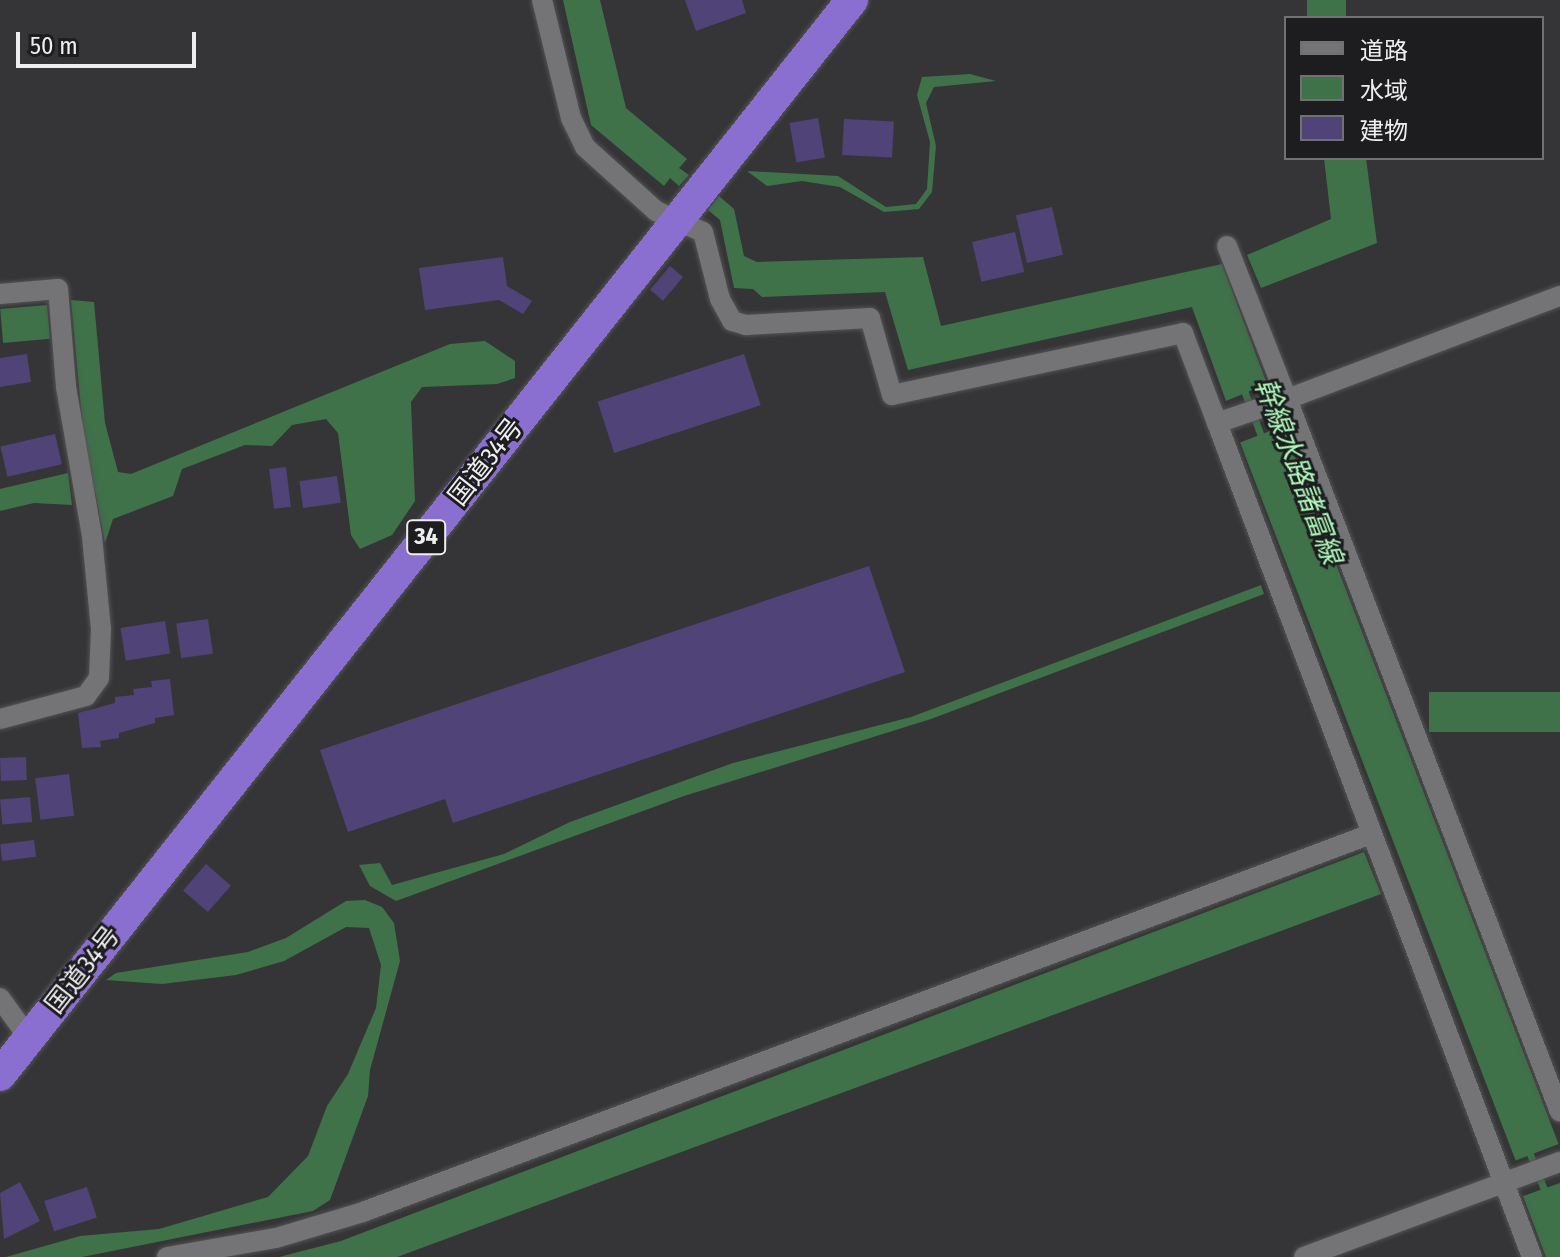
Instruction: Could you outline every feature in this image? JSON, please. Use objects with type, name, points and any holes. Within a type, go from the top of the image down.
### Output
[{"type":"highway","name":"国道34号","points":[[0,1075],[852,0]]},
{"type":"street","points":[[542,0],[571,118],[585,147],[656,211],[703,232],[720,299],[732,321],[746,325],[870,318],[892,395],[1183,333],[1227,420],[1371,834],[1532,1257]]},
{"type":"street","points":[[1227,246],[1277,402],[1560,1112]]},
{"type":"street","points":[[0,294],[58,289],[66,387],[92,536],[101,629],[99,678],[86,696],[0,719]]},
{"type":"street","points":[[1227,420],[1560,296]]},
{"type":"street","points":[[167,1257],[276,1238],[363,1212],[1371,834]]},
{"type":"street","points":[[0,998],[29,1038]]},
{"type":"street","points":[[1304,1257],[1555,1164]]},
{"type":"water","points":[[563,0],[600,0],[626,108],[687,159],[679,168],[689,175],[679,186],[670,178],[664,186],[591,125]]},
{"type":"water","points":[[1307,0],[1346,0],[1346,16],[1307,16]]},
{"type":"water","points":[[970,74],[996,81],[934,87],[926,103],[936,146],[932,192],[919,209],[884,212],[840,187],[802,181],[767,186],[747,171],[838,176],[886,207],[916,204],[927,189],[930,142],[917,95],[922,77]]},
{"type":"water","points":[[1324,160],[1366,160],[1377,243],[1261,288],[1247,255],[1331,219]]},
{"type":"water","points":[[719,196],[734,209],[744,256],[757,262],[923,257],[941,326],[1222,264],[1267,384],[1226,401],[1192,307],[908,370],[885,292],[762,297],[753,289],[734,288],[720,220],[708,210]]},
{"type":"water","points":[[71,300],[94,302],[105,423],[118,472],[131,474],[450,344],[485,341],[515,361],[515,378],[497,384],[422,387],[411,402],[415,501],[392,535],[360,549],[351,535],[338,433],[326,419],[292,425],[272,446],[245,445],[182,469],[173,496],[113,519],[105,543],[83,430]]},
{"type":"water","points":[[47,305],[50,339],[3,343],[0,309]]},
{"type":"water","points":[[1283,426],[1559,1144],[1516,1160],[1240,442]]},
{"type":"water","points":[[68,473],[72,505],[34,503],[0,511],[0,489]]},
{"type":"water","points":[[1261,585],[1264,594],[931,719],[684,796],[396,901],[370,886],[359,865],[380,863],[392,885],[504,854],[570,822],[733,763],[911,717]]},
{"type":"water","points":[[1429,692],[1560,692],[1560,732],[1429,732]]},
{"type":"water","points":[[1364,852],[1381,894],[397,1257],[279,1257],[341,1241]]},
{"type":"water","points":[[365,900],[382,907],[394,923],[400,961],[370,1070],[368,1096],[330,1200],[313,1211],[82,1257],[6,1257],[80,1236],[159,1229],[268,1197],[308,1156],[327,1106],[348,1074],[376,1008],[381,965],[369,928],[346,927],[284,961],[236,975],[162,984],[106,980],[116,973],[248,952],[286,938],[346,901]]},
{"type":"water","points":[[1560,1183],[1560,1257],[1546,1257],[1523,1196]]},
{"type":"building","points":[[685,0],[742,0],[746,13],[696,31]]},
{"type":"building","points":[[818,118],[825,157],[796,162],[789,123]]},
{"type":"building","points":[[844,119],[894,122],[892,158],[842,155]]},
{"type":"building","points":[[1052,207],[1063,255],[1027,263],[1016,215]]},
{"type":"building","points":[[1015,232],[1024,272],[981,282],[972,242]]},
{"type":"building","points":[[503,257],[507,286],[532,301],[523,314],[499,300],[425,310],[419,268]]},
{"type":"building","points":[[670,266],[683,277],[663,301],[650,290]]},
{"type":"building","points":[[27,354],[31,382],[0,387],[0,358]]},
{"type":"building","points":[[744,354],[761,405],[614,453],[598,402]]},
{"type":"building","points":[[55,434],[62,464],[7,477],[0,447]]},
{"type":"building","points":[[286,467],[291,507],[274,509],[269,469]]},
{"type":"building","points":[[337,476],[341,503],[303,508],[299,481]]},
{"type":"building","points":[[869,566],[905,672],[453,823],[445,799],[348,832],[320,750]]},
{"type":"building","points":[[208,619],[213,654],[181,658],[176,623]]},
{"type":"building","points":[[165,621],[170,654],[126,661],[121,628]]},
{"type":"building","points":[[170,679],[174,715],[155,718],[155,723],[119,733],[119,738],[100,741],[101,747],[82,748],[78,713],[115,703],[115,697],[134,695],[133,689],[152,687],[151,681]]},
{"type":"building","points":[[26,757],[27,780],[1,781],[0,758]]},
{"type":"building","points":[[69,774],[74,816],[40,820],[35,778]]},
{"type":"building","points":[[30,797],[32,822],[2,825],[0,800]]},
{"type":"building","points":[[34,840],[36,857],[2,861],[0,844]]},
{"type":"building","points":[[206,864],[231,886],[208,912],[183,890]]},
{"type":"building","points":[[20,1182],[40,1221],[4,1239],[0,1193]]},
{"type":"building","points":[[87,1187],[97,1217],[54,1231],[44,1201]]},
{"type":"waterway","name":"幹線水路諸富線","points":[[1242,385],[1264,444]]},
{"type":"waterway","name":"幹線水路諸富線","points":[[1528,1149],[1547,1197]]}]
